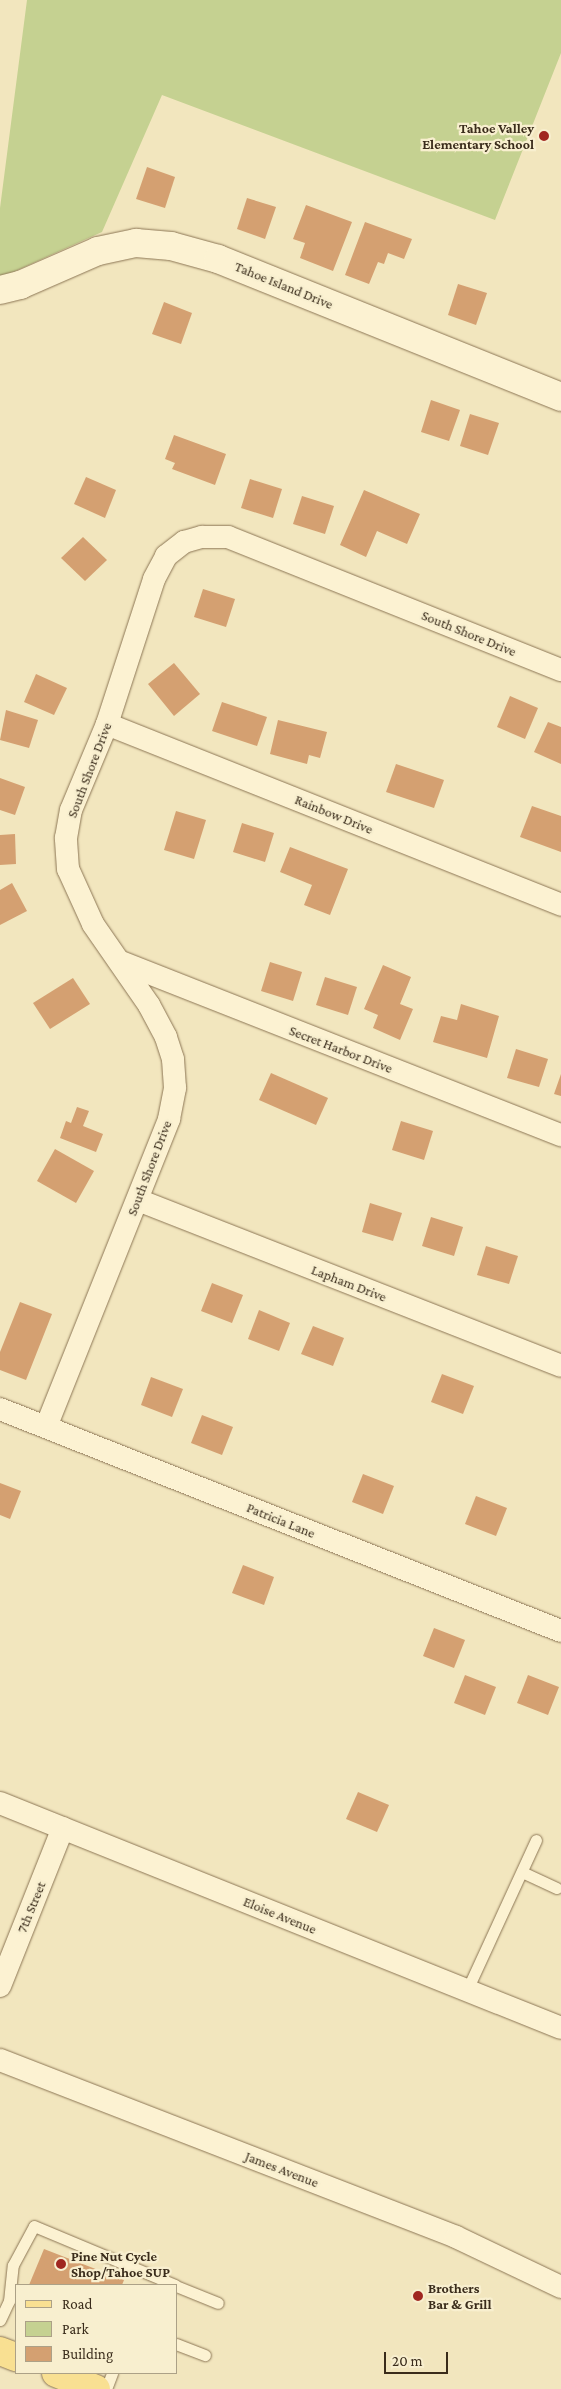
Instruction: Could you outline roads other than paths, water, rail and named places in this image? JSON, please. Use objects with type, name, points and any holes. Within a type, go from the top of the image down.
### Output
[{"type":"main road","points":[[0,2351],[15,2357]]},
{"type":"main road","points":[[58,2374],[96,2389]]},
{"type":"street","name":"Tahoe Island Drive","points":[[0,290],[20,285],[98,251],[136,243],[171,246],[218,259],[561,396]]},
{"type":"street","name":"South Shore Drive","points":[[46,1427],[169,1119],[175,1088],[172,1059],[166,1037],[120,962],[93,924],[68,869],[66,838],[71,810],[107,724],[154,579],[166,556],[184,542],[202,537],[228,538],[561,670]]},
{"type":"street","name":"Rainbow Drive","points":[[107,724],[561,905]]},
{"type":"street","name":"Secret Harbor Drive","points":[[120,962],[561,1136]]},
{"type":"street","name":"Lapham Drive","points":[[138,1200],[561,1366]]},
{"type":"street","name":"Patricia Lane","points":[[0,1409],[561,1631]]},
{"type":"street","name":"Eloise Avenue","points":[[0,1803],[561,2028]]},
{"type":"street","name":"7th Street","points":[[0,1986],[63,1828]]},
{"type":"street","name":"James Avenue","points":[[0,2060],[456,2237],[561,2287]]},
{"type":"lane","points":[[467,1990],[536,1840]]},
{"type":"lane","points":[[522,1872],[556,1888]]},
{"type":"lane","points":[[0,2320],[13,2303],[13,2265],[34,2226],[171,2284]]},
{"type":"lane","points":[[178,2287],[218,2303]]},
{"type":"lane","points":[[178,2345],[205,2355]]},
{"type":"lane","points":[[106,2389],[112,2374]]},
{"type":"place","name":"Tahoe Valley Elementary School","points":[[544,136]]},
{"type":"place","name":"Pine Nut Cycle Shop/Tahoe SUP","points":[[61,2264]]},
{"type":"place","name":"Brothers Bar & Grill","points":[[418,2296]]}]
